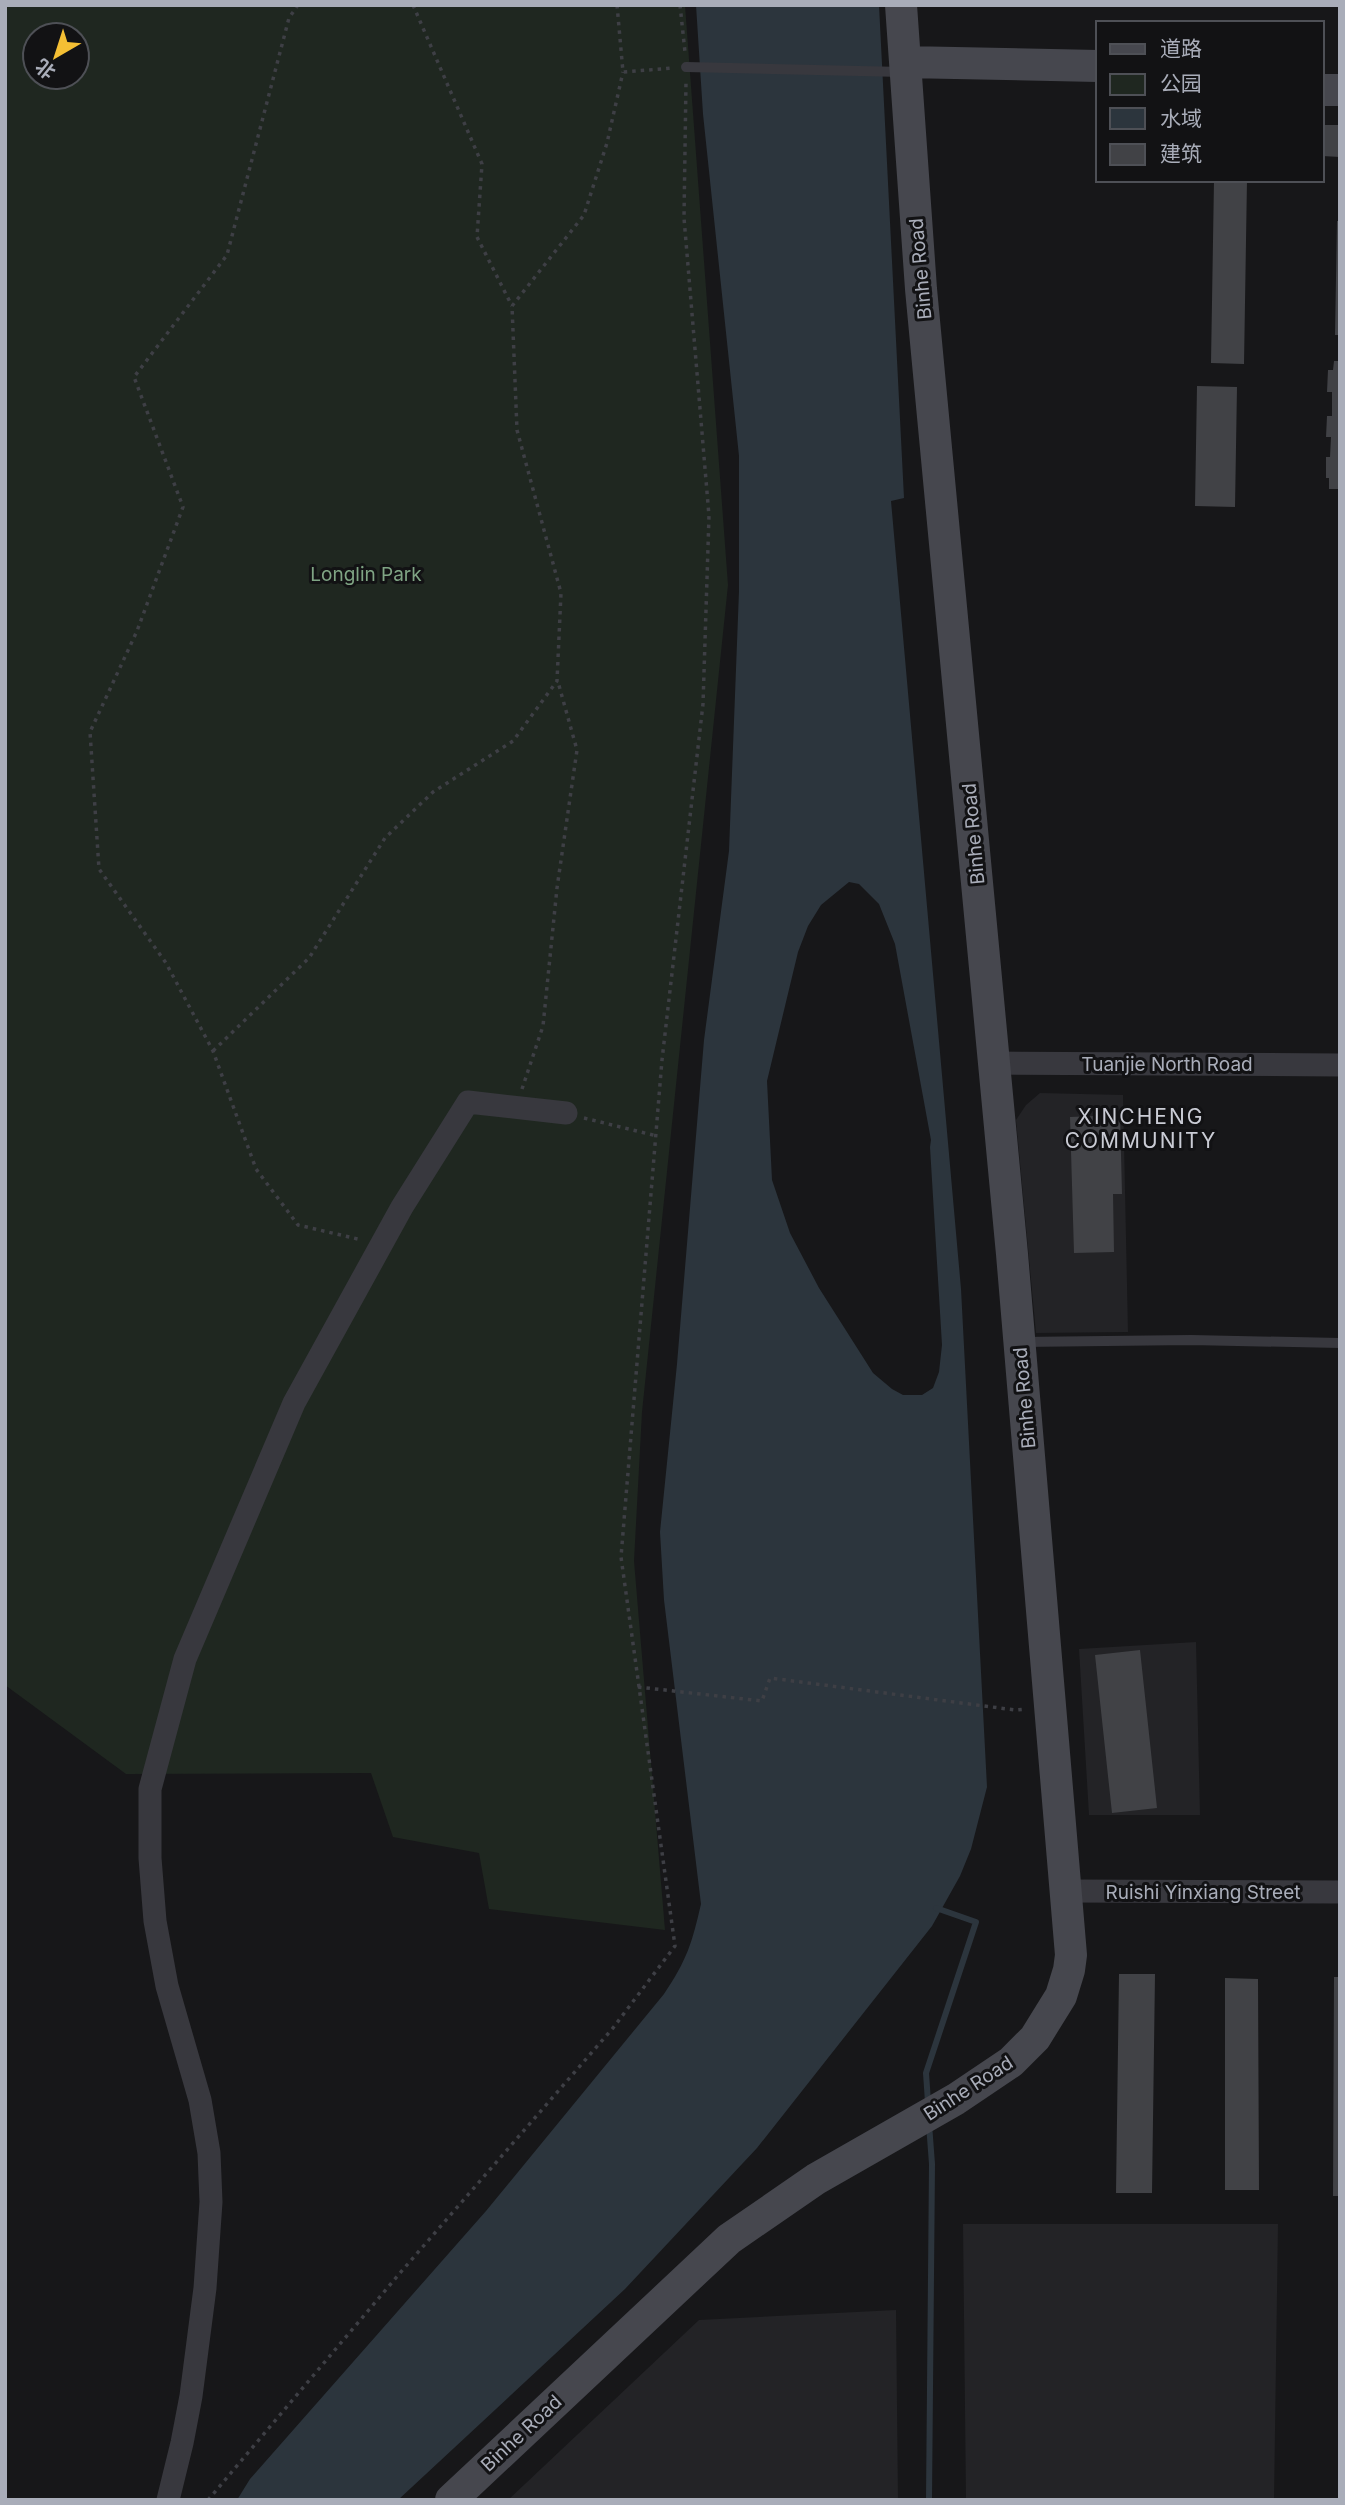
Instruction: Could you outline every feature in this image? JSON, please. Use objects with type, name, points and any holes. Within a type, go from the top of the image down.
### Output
[{"type":"street","name":"Binhe Road","points":[[451,2500],[729,2239],[806,2186],[956,2099],[1010,2062],[1046,2024],[1061,1996],[1069,1970],[1071,1955],[1020,1342],[899,72],[901,5]]},
{"type":"street","points":[[899,72],[1096,66]]},
{"type":"street","points":[[899,72],[1096,85]]},
{"type":"street","name":"Tuanjie North Road","points":[[994,1063],[1340,1065]]},
{"type":"street","points":[[168,2500],[183,2443],[194,2372],[205,2288],[211,2202],[209,2153],[200,2100],[167,1986],[155,1921],[150,1858],[150,1789],[185,1659],[294,1403],[402,1207],[468,1102],[566,1113]]},
{"type":"street","name":"Ruishi Yinxiang Street","points":[[1066,1891],[1340,1892]]},
{"type":"lane","points":[[686,67],[899,72]]},
{"type":"lane","points":[[1020,1342],[1191,1340],[1340,1343]]},
{"type":"path","points":[[298,5],[289,18],[227,255],[134,377],[183,507],[137,631],[90,732],[99,869],[166,963],[213,1051],[256,1169],[298,1224],[381,1245]]},
{"type":"path","points":[[413,5],[482,164],[477,237],[512,306],[517,430],[561,593],[557,681],[577,750],[557,888],[543,1026],[515,1108]]},
{"type":"path","points":[[512,306],[584,215],[607,143],[623,72],[617,5]]},
{"type":"path","points":[[208,2500],[400,2273],[613,2028],[675,1947],[621,1557],[662,1060],[703,704],[708,530],[684,218],[686,67],[680,5]]},
{"type":"path","points":[[623,72],[686,67]]},
{"type":"path","points":[[213,1051],[309,958],[386,838],[433,792],[513,741],[557,681]]},
{"type":"path","points":[[566,1113],[657,1136]]},
{"type":"path","points":[[638,1686],[762,1701],[770,1678],[1015,1710]]},
{"type":"shaded area","points":[[1040,1093],[1123,1095],[1128,1332],[1036,1333],[1016,1120],[1026,1105]]},
{"type":"shaded area","points":[[1196,1642],[1200,1815],[1089,1815],[1079,1649]]},
{"type":"shaded area","points":[[963,2224],[1278,2224],[1274,2500],[966,2500]]},
{"type":"shaded area","points":[[896,2310],[898,2500],[508,2500],[699,2320]]},
{"type":"green space","name":"Longlin Park","points":[[5,5],[685,5],[728,585],[642,1412],[634,1561],[665,1930],[489,1909],[479,1853],[393,1837],[371,1773],[126,1774],[5,1685]]},
{"type":"water","points":[[696,5],[879,5],[904,498],[891,501],[961,1289],[987,1787],[971,1849],[960,1876],[932,1926],[757,2148],[625,2289],[398,2500],[237,2500],[250,2479],[486,2211],[664,1994],[688,1951],[701,1904],[664,1600],[660,1532],[704,1040],[729,851],[739,591],[739,456],[703,114]],"holes":[[[849,882],[859,884],[879,904],[895,944],[931,1140],[942,1345],[939,1372],[933,1388],[922,1395],[903,1395],[873,1373],[819,1288],[790,1233],[772,1180],[767,1081],[798,952],[808,926],[821,905]]]},
{"type":"building","points":[[1324,125],[1340,125],[1340,157],[1324,156]]},
{"type":"building","points":[[1214,182],[1247,182],[1244,364],[1211,363]]},
{"type":"building","points":[[1337,221],[1340,221],[1340,335],[1335,335]]},
{"type":"building","points":[[1334,361],[1340,361],[1340,489],[1329,489],[1329,478],[1326,478],[1326,457],[1330,457],[1331,437],[1326,437],[1327,416],[1332,416],[1332,392],[1327,392],[1328,370],[1333,370]]},
{"type":"building","points":[[1197,386],[1237,387],[1235,507],[1195,506]]},
{"type":"building","points":[[1120,1115],[1122,1194],[1113,1194],[1114,1252],[1074,1253],[1070,1117]]},
{"type":"building","points":[[1140,1650],[1157,1808],[1112,1813],[1095,1655]]},
{"type":"building","points":[[1119,1974],[1155,1974],[1152,2193],[1116,2193]]},
{"type":"building","points":[[1334,1977],[1340,1977],[1340,2196],[1333,2196]]},
{"type":"building","points":[[1225,1978],[1258,1979],[1259,2190],[1225,2190]]},
{"type":"waterway","points":[[928,2102],[926,2073],[976,1922],[936,1908]]},
{"type":"waterway","points":[[929,2124],[932,2164],[929,2500]]},
{"type":"district","name":"XINCHENG COMMUNITY","points":[[1141,1129]]}]
